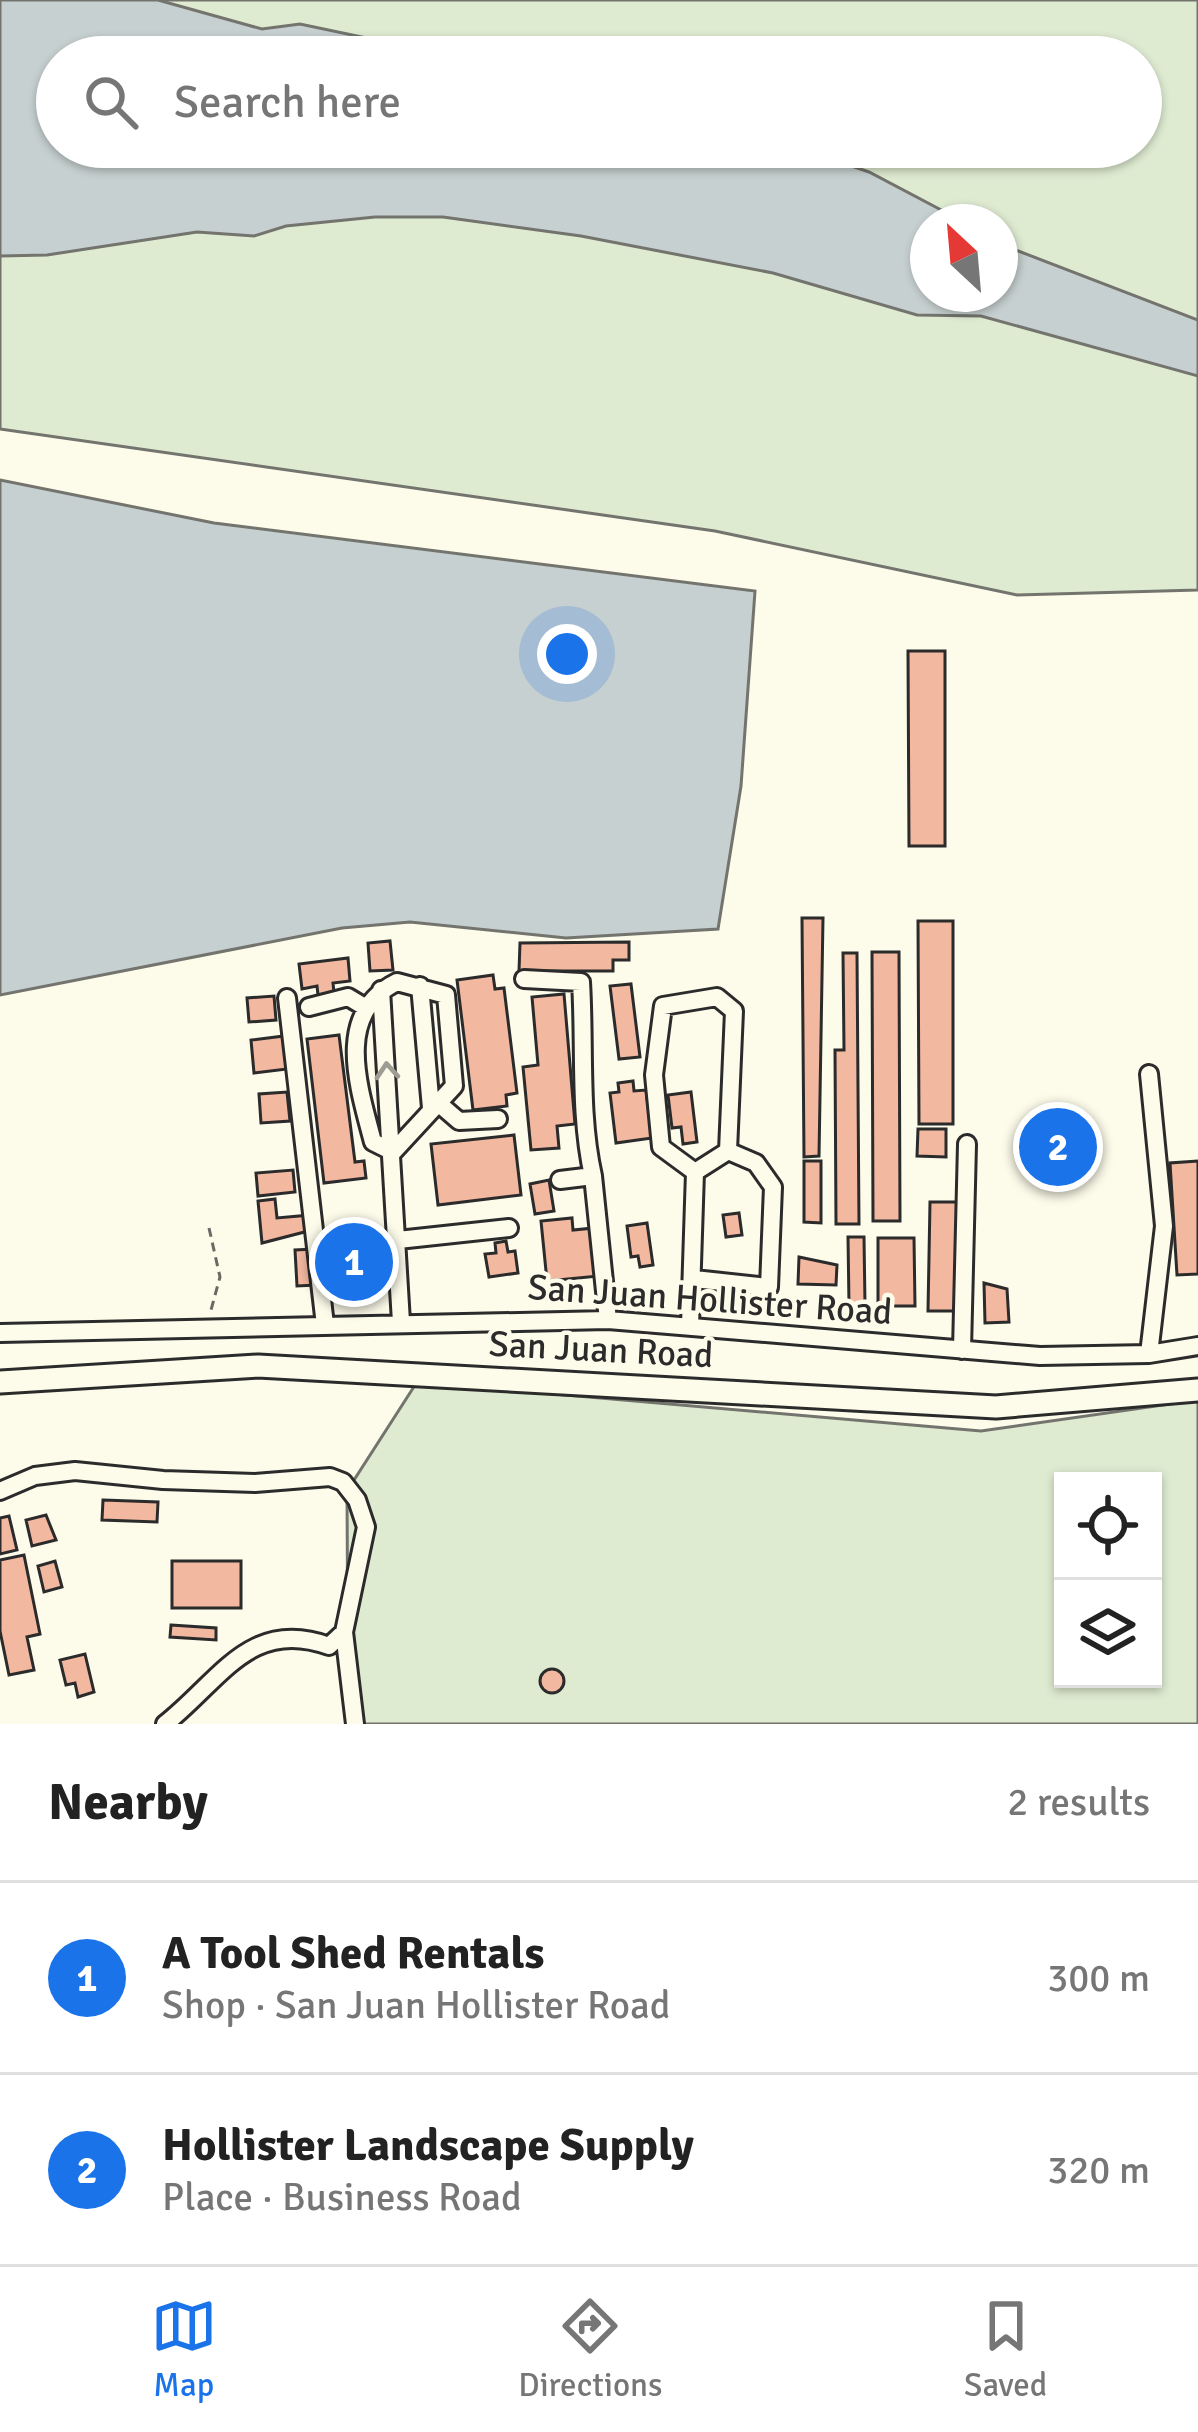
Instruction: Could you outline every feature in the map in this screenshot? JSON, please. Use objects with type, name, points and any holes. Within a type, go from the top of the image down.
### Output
[{"type":"main road","name":"San Juan Road","points":[[0,1382],[258,1366],[996,1407],[1198,1390]]},
{"type":"street","points":[[524,979],[581,982],[587,1075],[584,1133],[608,1319]]},
{"type":"street","points":[[397,982],[446,995],[454,1086],[393,1152],[373,1142],[354,1031],[363,1006],[397,982]]},
{"type":"street","points":[[420,986],[434,1105]]},
{"type":"street","points":[[381,990],[401,1322]]},
{"type":"street","points":[[309,1007],[348,997],[363,1006]]},
{"type":"street","points":[[287,998],[325,1324]]},
{"type":"street","points":[[695,1172],[661,1148],[654,1075],[663,1006],[717,998],[734,1011],[728,1151]]},
{"type":"street","points":[[1148,1074],[1164,1209],[1162,1279],[1149,1354]]},
{"type":"street","points":[[434,1105],[459,1121],[498,1119]]},
{"type":"street","points":[[962,1350],[967,1144]]},
{"type":"street","points":[[695,1172],[728,1151]]},
{"type":"street","points":[[694,1279],[769,1287],[773,1187],[756,1163],[728,1151]]},
{"type":"street","points":[[690,1326],[695,1172]]},
{"type":"street","points":[[560,1180],[593,1177]]},
{"type":"street","points":[[398,1240],[509,1228]]},
{"type":"street","name":"San Juan Hollister Road","points":[[0,1333],[608,1319],[1040,1356],[1149,1354],[1198,1346]]},
{"type":"street","points":[[0,1491],[35,1476],[75,1471],[255,1483],[336,1479],[357,1500],[366,1527],[344,1632],[355,1724]]},
{"type":"street","points":[[165,1724],[262,1642],[300,1635],[329,1646],[344,1632]]},
{"type":"path","points":[[205,1329],[220,1277],[209,1228]]},
{"type":"green space","points":[[0,0],[1198,0],[1198,590],[1017,595],[715,531],[0,429]]},
{"type":"green space","points":[[417,1382],[981,1431],[1198,1400],[1198,1724],[364,1724],[348,1688],[347,1491]]},
{"type":"shaded area","points":[[0,0],[158,0],[262,29],[300,24],[357,36],[36,36],[36,168],[857,168],[930,204],[910,204],[910,312],[1018,312],[1018,251],[1198,320],[1198,376],[981,316],[917,315],[773,273],[581,236],[443,217],[375,217],[286,226],[254,236],[197,232],[47,255],[0,256]]},
{"type":"shaded area","points":[[0,480],[214,523],[755,591],[741,786],[718,929],[566,938],[410,922],[342,928],[0,995]]},
{"type":"building","points":[[908,651],[945,651],[945,846],[909,846]]},
{"type":"building","points":[[802,918],[823,918],[819,1156],[804,1157]]},
{"type":"building","points":[[918,921],[953,921],[953,1124],[919,1124]]},
{"type":"building","points":[[390,941],[393,970],[370,971],[368,943]]},
{"type":"building","points":[[629,942],[629,960],[613,960],[613,971],[519,971],[520,943]]},
{"type":"building","points":[[872,952],[899,952],[900,1221],[873,1221]]},
{"type":"building","points":[[843,953],[857,953],[859,1224],[836,1224],[835,1050],[844,1050]]},
{"type":"building","points":[[348,958],[350,981],[333,983],[334,993],[318,995],[317,986],[302,989],[299,964]]},
{"type":"building","points":[[493,975],[495,989],[504,988],[517,1093],[506,1095],[507,1106],[473,1110],[457,980]]},
{"type":"building","points":[[631,984],[640,1057],[619,1059],[610,986]]},
{"type":"building","points":[[564,994],[575,1124],[557,1126],[559,1148],[531,1150],[523,1067],[538,1065],[532,997]]},
{"type":"building","points":[[274,996],[276,1020],[249,1022],[247,998]]},
{"type":"building","points":[[339,1035],[355,1162],[364,1161],[366,1178],[324,1183],[307,1039]]},
{"type":"building","points":[[284,1036],[287,1069],[254,1073],[251,1040]]},
{"type":"building","points":[[633,1081],[634,1091],[646,1090],[652,1138],[616,1143],[610,1093],[619,1092],[618,1083]]},
{"type":"building","points":[[287,1092],[290,1121],[261,1123],[259,1094]]},
{"type":"building","points":[[691,1092],[697,1142],[683,1144],[681,1127],[672,1128],[668,1095]]},
{"type":"building","points":[[1078,1126],[1083,1176],[1045,1174],[1044,1164],[1037,1165],[1034,1130]]},
{"type":"building","points":[[918,1129],[946,1129],[946,1157],[917,1156]]},
{"type":"building","points":[[514,1135],[521,1195],[438,1205],[431,1144]]},
{"type":"building","points":[[804,1161],[821,1161],[821,1223],[804,1222]]},
{"type":"building","points":[[1198,1161],[1198,1274],[1177,1275],[1170,1163]]},
{"type":"building","points":[[293,1170],[295,1192],[258,1196],[256,1173]]},
{"type":"building","points":[[549,1180],[554,1211],[535,1214],[530,1184]]},
{"type":"building","points":[[275,1199],[277,1218],[311,1215],[312,1230],[262,1243],[258,1201]]},
{"type":"building","points":[[930,1202],[957,1202],[955,1311],[928,1311]]},
{"type":"building","points":[[739,1213],[742,1235],[726,1237],[723,1215]]},
{"type":"building","points":[[572,1218],[573,1230],[594,1228],[599,1276],[547,1281],[541,1221]]},
{"type":"building","points":[[647,1223],[653,1265],[640,1267],[638,1256],[631,1257],[627,1226]]},
{"type":"building","points":[[371,1235],[379,1283],[337,1290],[330,1242]]},
{"type":"building","points":[[848,1237],[864,1237],[865,1305],[849,1305]]},
{"type":"building","points":[[878,1238],[914,1238],[915,1306],[878,1306]]},
{"type":"building","points":[[506,1241],[508,1252],[515,1251],[518,1273],[489,1277],[485,1254],[496,1253],[495,1243]]},
{"type":"building","points":[[314,1249],[316,1285],[297,1286],[295,1250]]},
{"type":"building","points":[[799,1257],[837,1265],[836,1285],[798,1284]]},
{"type":"building","points":[[984,1283],[1007,1289],[1009,1322],[985,1323]]},
{"type":"building","points":[[103,1500],[158,1502],[157,1522],[102,1520]]},
{"type":"building","points":[[46,1515],[56,1540],[32,1546],[26,1520]]},
{"type":"building","points":[[9,1516],[17,1550],[0,1554],[0,1518]]},
{"type":"building","points":[[24,1555],[40,1634],[27,1637],[34,1670],[9,1675],[0,1631],[0,1560]]},
{"type":"building","points":[[55,1561],[62,1587],[44,1592],[38,1566]]},
{"type":"building","points":[[172,1561],[241,1561],[241,1608],[172,1608]]},
{"type":"building","points":[[171,1625],[216,1628],[216,1640],[170,1637]]},
{"type":"building","points":[[85,1654],[94,1692],[78,1697],[75,1683],[66,1685],[60,1660]]},
{"type":"building","points":[[547,1669],[557,1669],[564,1681],[557,1693],[547,1693],[540,1686],[540,1676]]},
{"type":"place","name":"Hollister Landscape Supply","points":[[1058,1147]]},
{"type":"place","name":"A Tool Shed Rentals","points":[[354,1262]]}]
